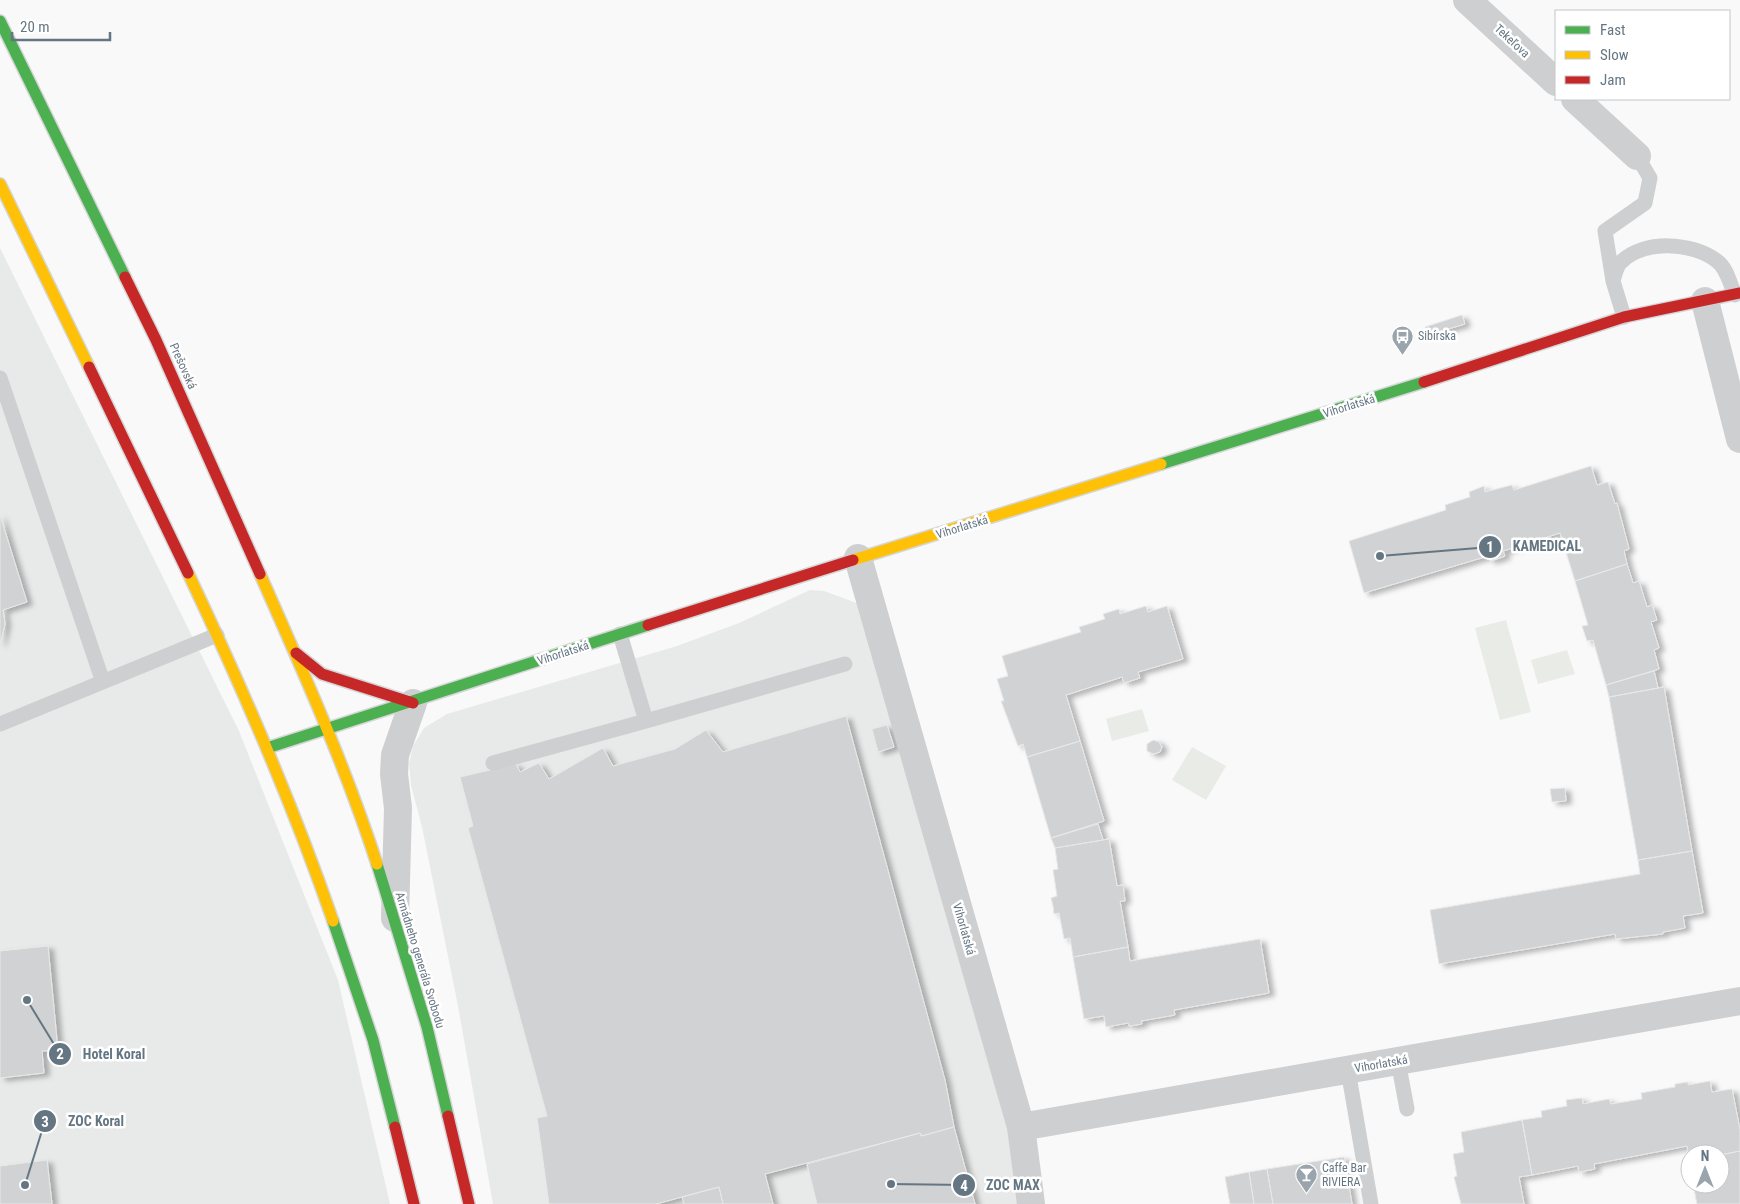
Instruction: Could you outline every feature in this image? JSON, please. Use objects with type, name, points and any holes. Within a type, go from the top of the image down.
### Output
[{"type":"main road","name":"Prešovská","points":[[0,21],[156,340],[327,729]]},
{"type":"main road","points":[[0,184],[110,409],[217,635],[305,840],[373,1040],[414,1204]]},
{"type":"main road","points":[[1705,301],[1737,294]]},
{"type":"main road","name":"Vihorlatská","points":[[267,748],[413,703],[858,558],[1374,399],[1624,317],[1705,301]]},
{"type":"main road","points":[[294,652],[322,674],[413,703]]},
{"type":"main road","name":"Armádneho generála Svobodu","points":[[327,729],[362,819],[427,1027],[469,1204]]},
{"type":"street","name":"Tekeľova","points":[[1467,0],[1555,81]]},
{"type":"street","points":[[1576,100],[1637,156]]},
{"type":"street","points":[[1705,301],[1740,439]]},
{"type":"street","name":"Vihorlatská","points":[[858,558],[1021,1127],[1031,1204]]},
{"type":"street","points":[[394,919],[398,808],[394,774],[395,755],[413,703]]},
{"type":"street","name":"Vihorlatská","points":[[1021,1127],[1740,1001]]},
{"type":"lane","points":[[1624,317],[1613,281],[1605,231],[1645,203],[1650,178],[1637,156]]},
{"type":"lane","points":[[1613,281],[1620,264],[1638,252],[1648,248],[1682,246],[1701,252],[1719,262],[1727,273],[1737,294]]},
{"type":"lane","points":[[0,378],[103,682]]},
{"type":"lane","points":[[620,634],[646,721]]},
{"type":"lane","points":[[0,724],[217,635]]},
{"type":"lane","points":[[493,763],[845,664]]},
{"type":"lane","points":[[1398,1061],[1406,1110]]},
{"type":"lane","points":[[1348,1070],[1371,1204]]},
{"type":"shaded area","points":[[0,248],[239,731],[338,980],[390,1204],[0,1204]]},
{"type":"shaded area","points":[[810,590],[824,591],[873,609],[1031,1204],[493,1204],[458,1006],[422,827],[411,785],[409,764],[413,746],[424,728],[447,714],[677,646],[739,623]]},
{"type":"shaded area","points":[[1506,620],[1531,712],[1500,720],[1475,628]]},
{"type":"shaded area","points":[[1567,650],[1575,674],[1538,684],[1531,660]]},
{"type":"shaded area","points":[[1142,709],[1149,731],[1112,741],[1106,719]]},
{"type":"shaded area","points":[[1192,747],[1226,766],[1206,800],[1172,780]]},
{"type":"building","points":[[1462,315],[1465,324],[1428,335],[1425,327]]},
{"type":"building","points":[[1591,466],[1597,485],[1608,482],[1615,504],[1617,503],[1629,549],[1624,551],[1627,564],[1575,581],[1560,533],[1503,551],[1505,556],[1497,559],[1490,561],[1488,556],[1364,593],[1349,541],[1446,510],[1445,505],[1470,497],[1469,492],[1484,486],[1485,492],[1512,485],[1514,490]]},
{"type":"building","points":[[0,515],[27,602],[3,610],[5,624],[0,644]]},
{"type":"building","points":[[1627,564],[1633,583],[1639,581],[1647,607],[1652,605],[1657,620],[1651,622],[1659,648],[1654,650],[1659,669],[1606,685],[1593,640],[1587,641],[1582,626],[1588,625],[1575,581]]},
{"type":"building","points":[[1146,606],[1148,612],[1167,606],[1183,659],[1138,672],[1140,678],[1124,683],[1122,677],[1066,695],[1080,741],[1027,757],[1023,744],[1018,746],[1001,701],[1004,701],[997,679],[1008,676],[1002,656],[1081,632],[1079,627],[1105,619],[1103,614],[1119,609],[1120,614]]},
{"type":"building","points":[[1654,671],[1658,688],[1609,697],[1606,685]]},
{"type":"building","points":[[1664,687],[1692,851],[1638,860],[1609,697]]},
{"type":"building","points":[[846,716],[945,1080],[954,1127],[922,1136],[920,1133],[765,1174],[773,1204],[723,1204],[719,1187],[656,1204],[549,1204],[537,1118],[547,1116],[468,828],[473,826],[460,777],[516,764],[520,772],[539,763],[549,779],[603,748],[613,766],[675,749],[706,730],[723,752]]},
{"type":"building","points":[[887,725],[894,747],[878,752],[872,729]]},
{"type":"building","points":[[1153,740],[1159,742],[1162,747],[1160,752],[1153,754],[1147,751],[1147,744]]},
{"type":"building","points":[[1080,741],[1104,821],[1051,838],[1027,757]]},
{"type":"building","points":[[1565,788],[1566,801],[1552,802],[1550,789]]},
{"type":"building","points":[[1098,824],[1103,840],[1055,848],[1051,838]]},
{"type":"building","points":[[1109,839],[1117,886],[1123,885],[1125,901],[1120,901],[1128,947],[1073,957],[1070,938],[1064,939],[1059,913],[1054,914],[1051,898],[1057,896],[1053,870],[1058,869],[1055,848]]},
{"type":"building","points":[[1692,851],[1703,913],[1683,916],[1685,928],[1663,932],[1663,934],[1616,939],[1615,934],[1439,964],[1430,910],[1640,874],[1638,860]]},
{"type":"building","points":[[1260,939],[1269,993],[1174,1010],[1175,1015],[1141,1021],[1142,1024],[1129,1026],[1128,1023],[1106,1027],[1104,1016],[1084,1019],[1073,957],[1128,947],[1130,961]]},
{"type":"building","points":[[48,946],[58,1050],[42,1051],[44,1073],[0,1078],[0,951]]},
{"type":"building","points":[[1710,1081],[1712,1092],[1732,1089],[1740,1130],[1740,1151],[1730,1153],[1730,1144],[1680,1144],[1680,1147],[1594,1164],[1595,1169],[1579,1172],[1578,1166],[1532,1175],[1522,1120],[1542,1117],[1541,1111],[1567,1106],[1566,1100],[1582,1098],[1583,1104],[1609,1099],[1611,1104],[1642,1099],[1641,1093],[1675,1087],[1675,1084],[1688,1082],[1688,1085]]},
{"type":"building","points":[[1522,1120],[1532,1175],[1519,1177],[1524,1204],[1461,1204],[1454,1177],[1457,1176],[1453,1154],[1464,1152],[1461,1132]]},
{"type":"building","points":[[954,1127],[975,1204],[817,1204],[807,1164],[920,1133],[921,1136]]},
{"type":"building","points":[[1740,1151],[1740,1204],[1697,1204],[1695,1194],[1730,1194],[1730,1153]]},
{"type":"building","points":[[1344,1157],[1352,1204],[1273,1204],[1267,1169]]},
{"type":"building","points":[[47,1160],[52,1204],[0,1204],[0,1166]]},
{"type":"building","points":[[1267,1169],[1273,1204],[1254,1204],[1249,1172]]},
{"type":"building","points":[[1249,1172],[1254,1204],[1230,1204],[1225,1177]]},
{"type":"building","points":[[719,1187],[723,1204],[684,1204],[682,1197]]},
{"type":"traffic: fast","points":[[0,21],[125,277]]},
{"type":"traffic: fast","points":[[1161,464],[1424,382]]},
{"type":"traffic: fast","points":[[267,748],[648,625]]},
{"type":"traffic: fast","points":[[377,864],[427,1027],[448,1116]]},
{"type":"traffic: fast","points":[[333,921],[373,1040],[395,1127]]},
{"type":"traffic: slow","points":[[0,184],[89,367]]},
{"type":"traffic: slow","points":[[853,560],[1161,464]]},
{"type":"traffic: slow","points":[[188,573],[265,745],[301,832],[333,921]]},
{"type":"traffic: slow","points":[[260,574],[337,754],[377,864]]},
{"type":"traffic: jam","points":[[125,277],[156,340],[260,574]]},
{"type":"traffic: jam","points":[[1424,382],[1624,317],[1740,293]]},
{"type":"traffic: jam","points":[[89,367],[188,573]]},
{"type":"traffic: jam","points":[[648,625],[853,560]]},
{"type":"traffic: jam","points":[[296,653],[322,674],[413,703]]},
{"type":"traffic: jam","points":[[448,1116],[469,1204]]},
{"type":"traffic: jam","points":[[395,1127],[414,1204]]},
{"type":"place","name":"Sibírska","points":[[1402,355]]},
{"type":"place","name":"KAMEDICAL","points":[[1380,556]]},
{"type":"place","name":"Hotel Koral","points":[[27,1000]]},
{"type":"place","name":"ZOC MAX","points":[[891,1184]]},
{"type":"place","name":"ZOC Koral","points":[[25,1185]]},
{"type":"place","name":"Caffe Bar RIVIERA","points":[[1306,1194]]}]
